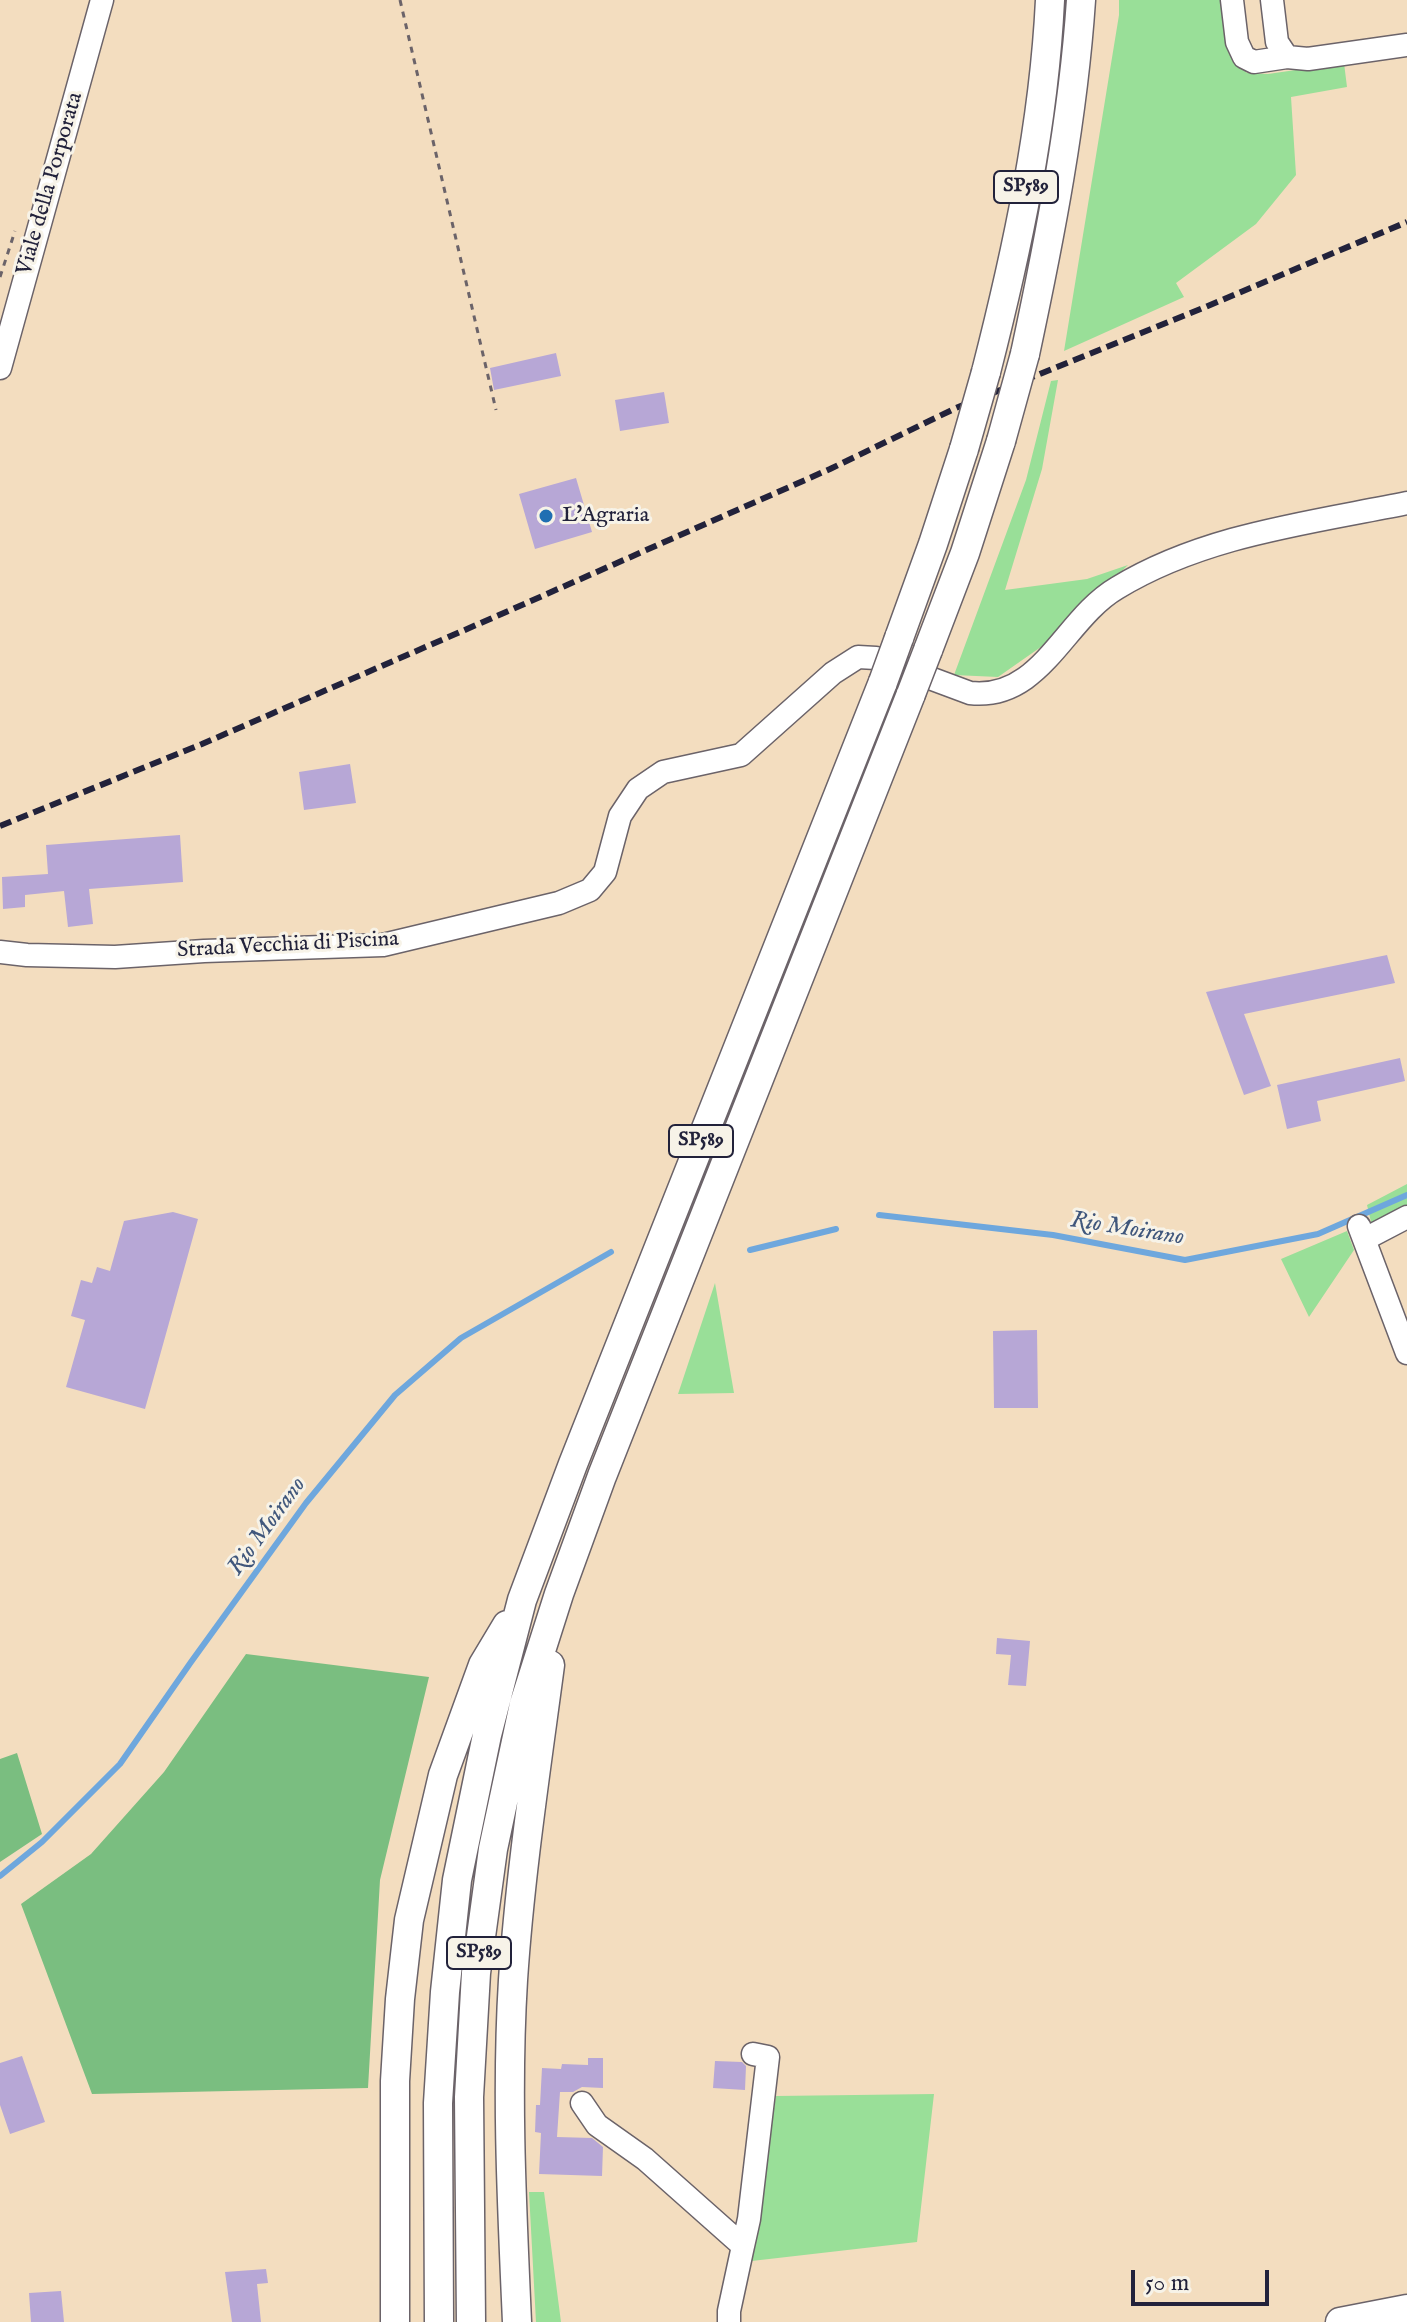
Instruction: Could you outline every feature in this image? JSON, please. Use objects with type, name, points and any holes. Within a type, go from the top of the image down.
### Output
[{"type":"main road","name":"SP589","points":[[439,2322],[438,2103],[445,1992],[457,1880],[487,1735],[522,1600],[578,1450],[883,682],[933,544],[964,449],[1009,280],[1040,105],[1050,0]]},
{"type":"main road","name":"SP589","points":[[471,2322],[469,2097],[476,1973],[493,1849],[521,1719],[559,1594],[602,1476],[965,553],[1025,354],[1057,188],[1081,0]]},
{"type":"main road","points":[[517,2322],[509,2105],[513,1982],[524,1859],[559,1594]]},
{"type":"main road","points":[[395,2322],[395,2081],[409,1920],[443,1775],[483,1665],[522,1600]]},
{"type":"main road","points":[[1340,2322],[1407,2309]]},
{"type":"street","name":"Viale della Porporata","points":[[0,368],[102,0]]},
{"type":"street","points":[[1232,0],[1237,42],[1244,57],[1254,62],[1287,57],[1308,59],[1407,45]]},
{"type":"street","points":[[1272,0],[1277,42],[1287,57]]},
{"type":"street","name":"Strada Vecchia di Piscina","points":[[0,952],[115,957],[383,945],[559,903],[590,890],[605,872],[620,816],[638,789],[663,772],[741,755],[833,673],[858,657],[876,658],[970,693],[997,692],[1033,674],[1095,604],[1115,589],[1163,564],[1218,542],[1407,503]]},
{"type":"street","points":[[1407,1217],[1362,1233],[1407,1353]]},
{"type":"street","points":[[729,2322],[749,2219],[768,2057],[753,2054]]},
{"type":"street","points":[[582,2103],[597,2125],[645,2159],[743,2246]]},
{"type":"path","points":[[400,0],[496,410]]},
{"type":"path","points":[[0,277],[5,260]]},
{"type":"green space","points":[[1119,0],[1220,0],[1229,54],[1247,73],[1268,74],[1344,63],[1347,87],[1291,97],[1296,175],[1256,224],[1176,283],[1184,297],[1064,351],[1119,15]]},
{"type":"green space","points":[[1058,380],[1042,469],[1005,590],[1087,579],[1128,565],[1048,642],[998,677],[954,675],[1026,480],[1051,381]]},
{"type":"green space","points":[[1407,1184],[1407,1208],[1372,1226],[1367,1205]]},
{"type":"green space","points":[[1347,1231],[1354,1250],[1309,1317],[1281,1259]]},
{"type":"green space","points":[[715,1283],[734,1393],[678,1394]]},
{"type":"green space","points":[[246,1654],[429,1677],[380,1880],[368,2088],[92,2094],[21,1904],[91,1854],[164,1772]]},
{"type":"green space","points":[[17,1753],[42,1834],[0,1862],[0,1759]]},
{"type":"green space","points":[[934,2094],[917,2242],[743,2262],[752,2246],[776,2096]]},
{"type":"green space","points":[[529,2192],[544,2192],[561,2322],[536,2322]]},
{"type":"building","points":[[556,353],[561,376],[494,390],[490,368]]},
{"type":"building","points":[[664,392],[669,423],[620,431],[615,400]]},
{"type":"building","points":[[576,478],[592,532],[535,549],[519,494]]},
{"type":"building","points":[[350,764],[356,803],[304,810],[299,772]]},
{"type":"building","points":[[180,835],[183,882],[89,889],[93,924],[68,927],[64,891],[25,895],[25,907],[3,909],[2,877],[48,874],[46,845]]},
{"type":"building","points":[[1387,955],[1395,983],[1244,1014],[1271,1086],[1244,1095],[1206,992]]},
{"type":"building","points":[[1400,1058],[1405,1081],[1317,1101],[1321,1121],[1287,1129],[1277,1085]]},
{"type":"building","points":[[173,1212],[198,1219],[145,1409],[66,1387],[85,1320],[71,1316],[81,1280],[92,1283],[97,1267],[110,1271],[124,1221]]},
{"type":"building","points":[[1037,1330],[1038,1408],[994,1408],[993,1331]]},
{"type":"building","points":[[997,1638],[1030,1641],[1026,1686],[1008,1685],[1011,1655],[996,1654]]},
{"type":"building","points":[[22,2056],[45,2122],[10,2134],[0,2105],[0,2063]]},
{"type":"building","points":[[588,2058],[603,2058],[603,2088],[582,2087],[573,2092],[560,2092],[557,2137],[592,2138],[603,2147],[602,2176],[539,2174],[541,2133],[535,2132],[542,2068],[561,2069],[562,2064],[588,2065]]},
{"type":"building","points":[[715,2061],[742,2062],[746,2066],[745,2090],[713,2088]]},
{"type":"building","points":[[266,2269],[268,2283],[257,2284],[261,2322],[232,2322],[225,2272]]},
{"type":"building","points":[[61,2291],[64,2322],[31,2322],[29,2293]]},
{"type":"waterway","name":"Rio Moirano","points":[[879,1215],[1053,1235],[1185,1260],[1318,1234],[1407,1195]]},
{"type":"waterway","name":"Rio Moirano","points":[[750,1250],[836,1229]]},
{"type":"waterway","name":"Rio Moirano","points":[[0,1876],[42,1842],[120,1764],[306,1503],[395,1395],[461,1338],[611,1252]]},
{"type":"railway","points":[[0,826],[202,744],[490,619],[830,469],[956,408],[1407,222]]},
{"type":"place","name":"L'Agraria","points":[[546,516]]}]
